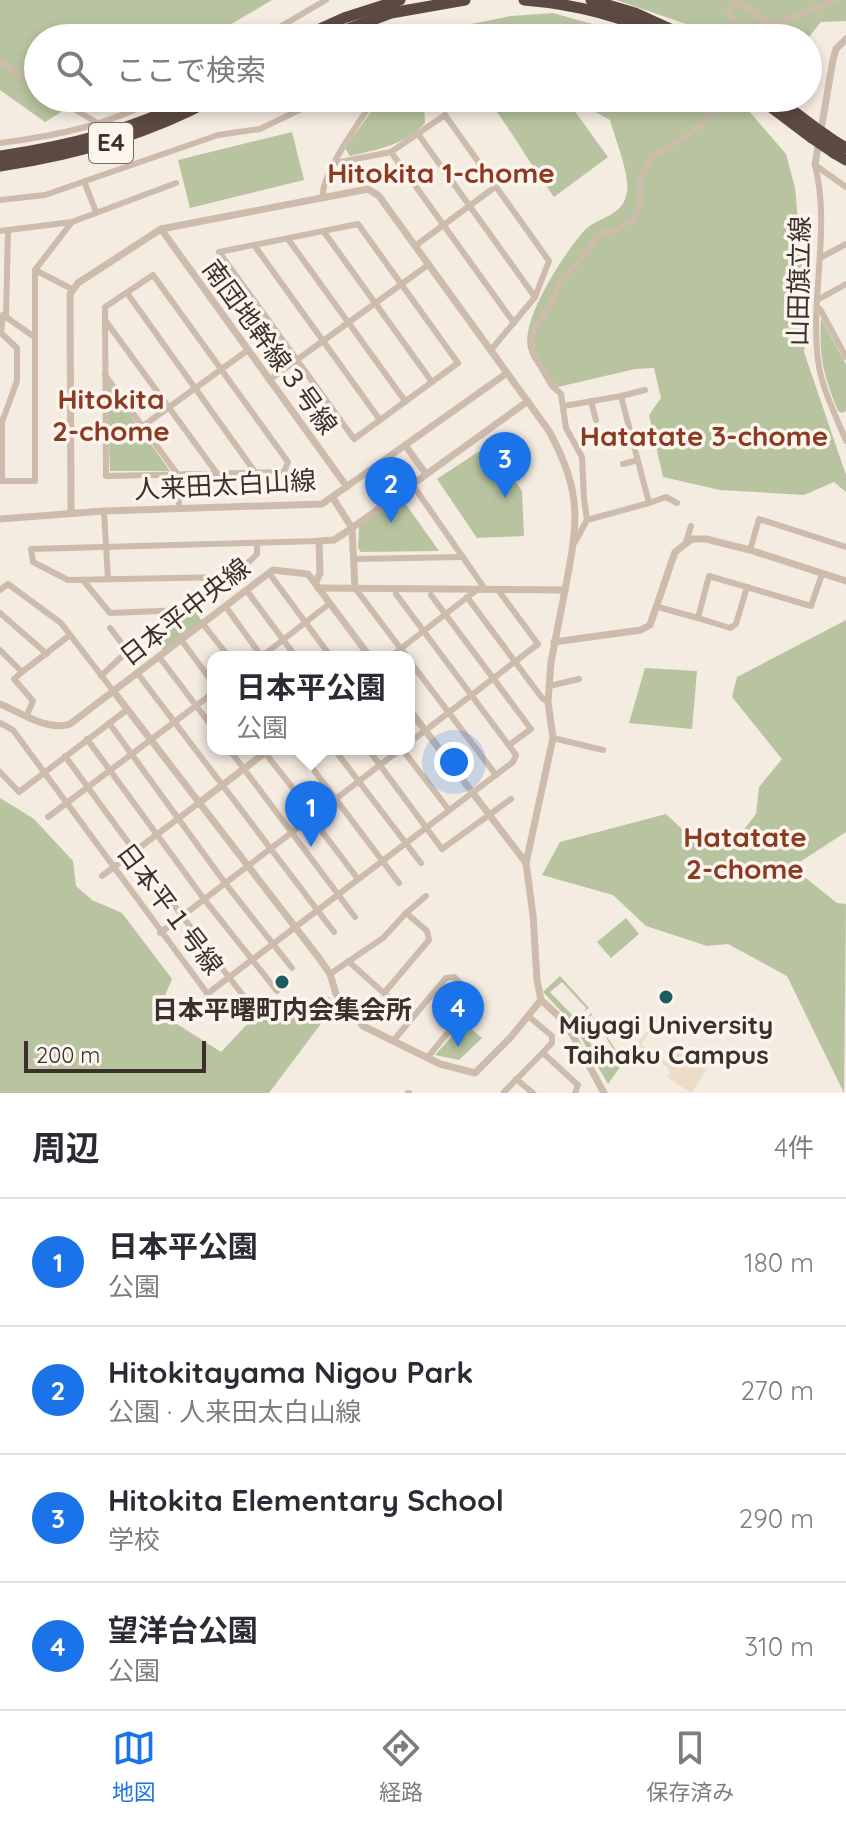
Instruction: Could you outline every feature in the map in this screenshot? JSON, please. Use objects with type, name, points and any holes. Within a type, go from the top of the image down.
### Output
[{"type":"highway","points":[[331,24],[400,0]]},
{"type":"highway","points":[[362,24],[391,13],[465,0]]},
{"type":"highway","points":[[524,0],[586,10],[634,24]]},
{"type":"highway","points":[[591,0],[659,24]]},
{"type":"highway","name":"E4","points":[[0,156],[62,145],[118,130],[161,112]]},
{"type":"highway","name":"E4","points":[[0,166],[64,155],[123,139],[189,112]]},
{"type":"highway","points":[[781,112],[839,148],[846,160]]},
{"type":"highway","points":[[791,112],[813,132]]},
{"type":"street","points":[[285,24],[326,0]]},
{"type":"street","points":[[778,24],[835,0]]},
{"type":"street","points":[[737,24],[729,14],[734,4],[743,5],[771,24]]},
{"type":"street","points":[[845,188],[815,165],[833,60],[836,49],[846,39]]},
{"type":"street","points":[[0,62],[24,78]]},
{"type":"street","points":[[79,112],[99,124]]},
{"type":"street","points":[[0,143],[61,134],[99,124],[127,112]]},
{"type":"street","points":[[0,200],[45,195],[218,135],[260,129],[295,112]]},
{"type":"street","points":[[323,196],[335,163],[366,112]]},
{"type":"street","points":[[575,542],[587,520],[582,457],[566,428],[561,394],[552,386],[534,355],[532,341],[535,327],[552,304],[557,286],[594,240],[634,219],[639,208],[640,181],[651,157],[691,134],[713,112]]},
{"type":"street","points":[[335,163],[391,152],[445,115],[549,261],[535,297],[491,350]]},
{"type":"street","points":[[418,134],[535,297]]},
{"type":"street","points":[[391,152],[514,323]]},
{"type":"street","name":"山田旗立線","points":[[815,165],[821,188],[818,362],[846,441]]},
{"type":"street","points":[[84,181],[96,212]]},
{"type":"street","points":[[0,339],[4,231],[72,222],[176,183]]},
{"type":"street","points":[[415,246],[495,187]]},
{"type":"street","points":[[72,289],[161,229],[323,196],[364,189],[374,191],[528,401],[563,456],[576,504],[575,542],[554,642],[549,686],[553,738],[526,863],[537,980],[541,1000],[566,1023],[604,1093]]},
{"type":"street","points":[[1,333],[17,348],[17,376],[1,423],[1,481],[35,481],[35,270],[72,222]]},
{"type":"street","points":[[358,224],[458,363],[354,439],[219,252],[288,239],[358,224]]},
{"type":"street","name":"南団地幹線３号線","points":[[161,229],[347,487]]},
{"type":"street","points":[[324,232],[432,382]]},
{"type":"street","points":[[288,239],[405,401]]},
{"type":"street","points":[[820,258],[846,244]]},
{"type":"street","points":[[254,245],[380,420]]},
{"type":"street","points":[[269,380],[428,265]]},
{"type":"street","points":[[35,270],[72,289]]},
{"type":"street","points":[[153,275],[288,462],[284,472],[106,476],[105,320],[105,307],[153,275]]},
{"type":"street","points":[[846,284],[818,303],[846,357]]},
{"type":"street","points":[[71,512],[72,289]]},
{"type":"street","points":[[127,293],[255,472]]},
{"type":"street","points":[[3,315],[33,336]]},
{"type":"street","points":[[105,320],[216,472]]},
{"type":"street","points":[[143,426],[248,350]]},
{"type":"street","name":"人来田太白山線","points":[[0,519],[71,512],[322,504],[507,373]]},
{"type":"street","points":[[17,376],[33,375]]},
{"type":"street","points":[[105,375],[178,475],[179,509]]},
{"type":"street","points":[[564,406],[645,390]]},
{"type":"street","points":[[621,396],[649,503]]},
{"type":"street","points":[[230,577],[68,580],[33,562],[31,549],[334,540],[528,401]]},
{"type":"street","points":[[591,401],[596,420]]},
{"type":"street","points":[[837,419],[846,415]]},
{"type":"street","points":[[405,445],[426,474]]},
{"type":"street","points":[[623,464],[638,460]]},
{"type":"street","points":[[398,651],[467,597],[482,589],[412,484]]},
{"type":"street","points":[[587,520],[666,497],[677,503]]},
{"type":"street","points":[[333,498],[352,528],[355,588],[400,649]]},
{"type":"street","points":[[104,511],[108,579]]},
{"type":"street","points":[[750,550],[759,519],[846,547]]},
{"type":"street","points":[[554,642],[641,630],[650,625],[675,552],[686,542],[691,526]]},
{"type":"street","points":[[686,542],[706,539],[846,581]]},
{"type":"street","points":[[319,541],[320,573],[317,585],[365,651]]},
{"type":"street","points":[[101,676],[147,633],[230,577],[257,554],[257,544]]},
{"type":"street","points":[[354,559],[462,557]]},
{"type":"street","name":"日本平中央線","points":[[0,704],[48,724],[64,727],[160,658],[273,570],[308,574],[317,585],[355,588],[565,590]]},
{"type":"street","points":[[269,573],[326,651]]},
{"type":"street","points":[[698,618],[709,576],[811,606],[822,574]]},
{"type":"street","points":[[83,580],[110,613],[184,610]]},
{"type":"street","points":[[0,590],[8,584],[61,623],[330,974],[336,994],[363,1026],[427,1058],[475,1073],[510,1038],[541,1000]]},
{"type":"street","points":[[658,607],[730,628],[736,624],[747,587]]},
{"type":"street","points":[[415,738],[538,644],[498,590]]},
{"type":"street","points":[[247,591],[291,651]]},
{"type":"street","points":[[396,594],[509,745],[531,729],[431,595]]},
{"type":"street","points":[[467,597],[548,702]]},
{"type":"street","points":[[269,651],[329,604]]},
{"type":"street","points":[[226,607],[258,651]]},
{"type":"street","points":[[0,613],[47,654]]},
{"type":"street","points":[[203,624],[224,651]]},
{"type":"street","points":[[110,628],[127,650]]},
{"type":"street","points":[[27,715],[33,701],[14,679],[70,635]]},
{"type":"street","points":[[182,641],[207,675]]},
{"type":"street","points":[[0,650],[22,672]]},
{"type":"street","points":[[160,658],[207,721]]},
{"type":"street","points":[[415,668],[496,775]]},
{"type":"street","points":[[138,674],[334,932]]},
{"type":"street","points":[[549,686],[579,679]]},
{"type":"street","points":[[48,817],[207,698]]},
{"type":"street","points":[[0,772],[19,792],[128,709]]},
{"type":"street","points":[[415,717],[526,863]]},
{"type":"street","name":"日本平１号線","points":[[0,723],[13,730],[207,994],[513,762],[516,755],[509,745]]},
{"type":"street","points":[[109,723],[225,883],[292,968]]},
{"type":"street","points":[[553,738],[603,750]]},
{"type":"street","points":[[87,739],[204,899],[277,991]]},
{"type":"street","points":[[234,755],[355,917]]},
{"type":"street","points":[[102,876],[260,755]]},
{"type":"street","points":[[269,755],[358,879]]},
{"type":"street","points":[[303,755],[399,883]]},
{"type":"street","points":[[339,755],[421,863]]},
{"type":"street","points":[[373,755],[442,849],[511,799]]},
{"type":"street","points":[[160,933],[394,755]]},
{"type":"street","points":[[406,755],[449,810]]},
{"type":"street","points":[[65,756],[255,1011]]},
{"type":"street","points":[[330,974],[383,938],[426,896]]},
{"type":"street","points":[[385,992],[429,940],[427,931],[406,913]]},
{"type":"street","points":[[348,961],[412,1018]]},
{"type":"street","points":[[393,1041],[446,978],[454,977],[476,998],[427,1058]]},
{"type":"street","points":[[207,994],[215,1004]]},
{"type":"street","points":[[504,1092],[552,1043],[552,1036],[528,1016]]},
{"type":"street","points":[[543,1053],[578,1085],[575,1093]]},
{"type":"street","points":[[516,1079],[533,1093]]},
{"type":"green space","points":[[0,0],[272,0],[231,24],[24,24],[24,107],[0,90]]},
{"type":"green space","points":[[616,0],[846,0],[846,21],[819,24],[686,24]]},
{"type":"green space","points":[[553,13],[592,24],[471,24],[511,16]]},
{"type":"green space","points":[[31,112],[61,112],[45,122]]},
{"type":"green space","points":[[371,112],[424,112],[425,123],[400,141],[350,156],[345,148]]},
{"type":"green space","points":[[497,112],[575,112],[608,157],[554,197]]},
{"type":"green space","points":[[595,112],[750,112],[786,154],[795,188],[802,265],[810,306],[804,352],[846,475],[846,492],[834,482],[804,495],[720,490],[663,477],[649,415],[661,398],[654,368],[635,369],[558,387],[536,365],[528,348],[528,336],[537,304],[546,287],[583,232],[615,212],[625,201],[627,185],[624,166],[610,120]]},
{"type":"green space","points":[[292,132],[304,180],[190,208],[178,160]]},
{"type":"green space","points":[[821,318],[846,364],[846,411],[842,413],[838,411],[823,366]]},
{"type":"green space","points":[[109,385],[170,471],[110,471]]},
{"type":"green space","points":[[490,444],[522,491],[524,536],[477,538],[437,479]]},
{"type":"green space","points":[[400,496],[439,551],[361,552],[358,548],[359,525]]},
{"type":"green space","points":[[192,607],[202,621],[163,650],[152,636]]},
{"type":"green space","points":[[846,620],[846,832],[792,867],[837,903],[846,904],[844,1093],[787,976],[728,944],[707,946],[646,926],[613,895],[542,875],[560,842],[666,814],[685,832],[710,840],[742,832],[756,814],[759,787],[782,759],[732,697],[737,677]]},
{"type":"green space","points":[[645,668],[697,671],[692,729],[629,723]]},
{"type":"green space","points":[[0,798],[34,819],[73,861],[76,886],[92,900],[122,913],[172,979],[158,1012],[221,1052],[253,1018],[330,997],[323,1021],[269,1093],[0,1093]]},
{"type":"green space","points":[[626,918],[639,934],[611,958],[597,942]]},
{"type":"green space","points":[[560,976],[589,1008],[584,1011],[586,1008],[562,982],[550,992],[576,1019],[601,1061],[615,1052],[592,1015],[588,1017],[591,1013],[625,1060],[608,1084],[573,1024],[543,992]]},
{"type":"green space","points":[[464,1023],[482,1038],[459,1060],[435,1055]]},
{"type":"shaded area","points":[[657,1016],[660,1019],[641,1044],[669,1064],[680,1050],[707,1070],[691,1093],[667,1077],[670,1072],[668,1068],[644,1048],[638,1048],[631,1058],[629,1056]]},
{"type":"place","name":"Hitokita Elementary School","points":[[505,498]]},
{"type":"place","name":"Hitokitayama Nigou Park","points":[[391,523]]},
{"type":"place","name":"日本平公園","points":[[311,847]]},
{"type":"place","name":"日本平曙町内会集会所","points":[[282,982]]},
{"type":"place","name":"Miyagi University Taihaku Campus","points":[[666,997]]},
{"type":"place","name":"望洋台公園","points":[[458,1047]]},
{"type":"district","name":"Hitokita 1-chome","points":[[441,173]]},
{"type":"district","name":"Hitokita 2-chome","points":[[111,415]]},
{"type":"district","name":"Hatatate 3-chome","points":[[704,436]]},
{"type":"district","name":"Hatatate 2-chome","points":[[745,853]]}]
